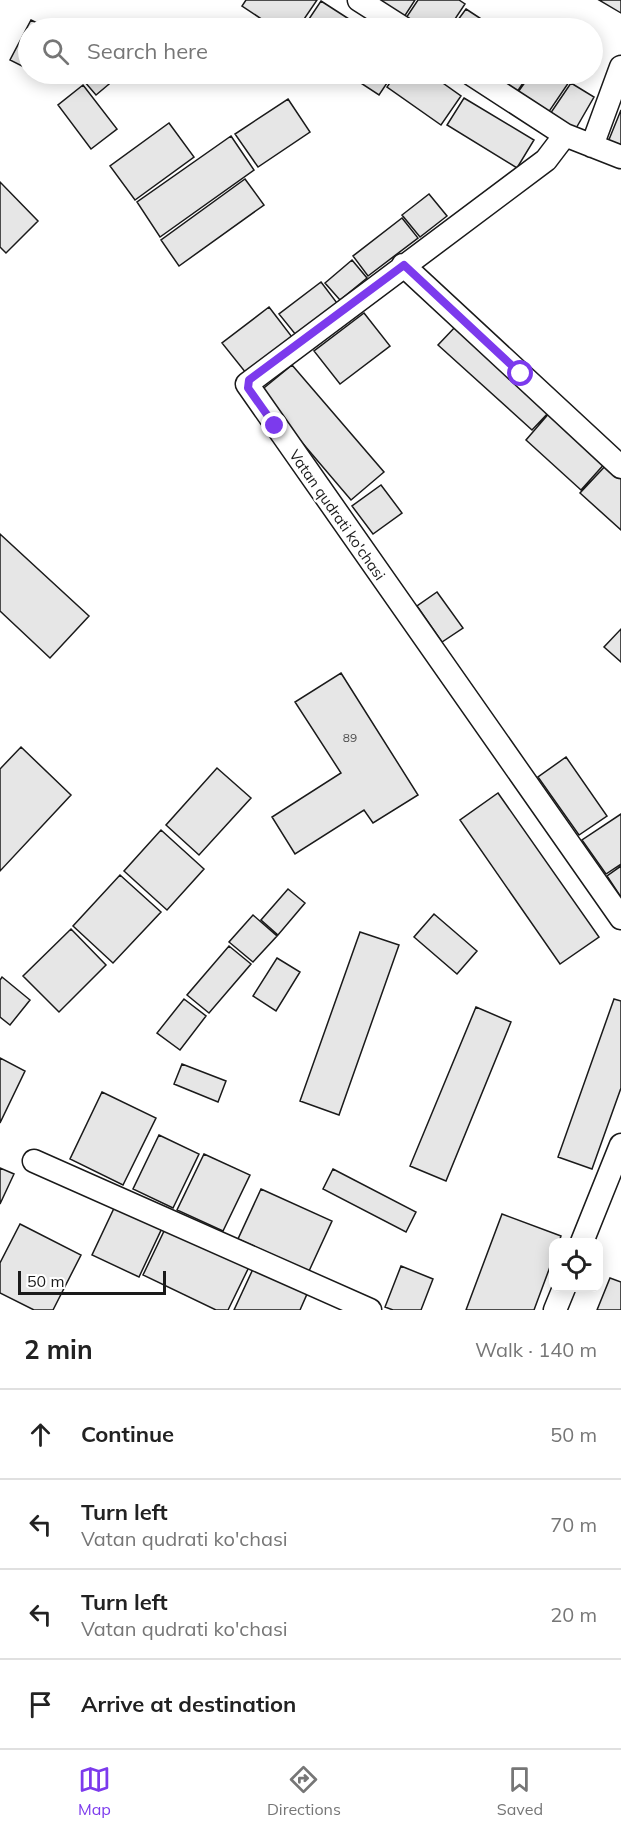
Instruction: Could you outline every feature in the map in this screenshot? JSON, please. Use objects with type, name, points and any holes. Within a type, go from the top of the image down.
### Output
[{"type":"street","points":[[359,0],[387,18]]},
{"type":"street","points":[[592,146],[621,67]]},
{"type":"street","points":[[486,84],[565,135],[621,157]]},
{"type":"street","name":"Vatan qudrati ko'chasi","points":[[565,135],[546,160],[249,380],[248,388],[621,918]]},
{"type":"street","points":[[404,265],[621,467]]},
{"type":"street","points":[[584,1238],[621,1145]]},
{"type":"street","points":[[34,1161],[370,1310]]},
{"type":"street","points":[[555,1310],[562,1292]]},
{"type":"building","points":[[246,0],[317,0],[305,18],[260,18],[242,6]]},
{"type":"building","points":[[378,0],[415,0],[404,17]]},
{"type":"building","points":[[418,0],[459,0],[465,4],[456,18],[406,18]]},
{"type":"building","points":[[599,0],[621,0],[621,13]]},
{"type":"building","points":[[321,1],[347,18],[310,18]]},
{"type":"building","points":[[466,9],[480,18],[459,18]]},
{"type":"building","points":[[18,45],[18,64],[10,60]]},
{"type":"building","points":[[87,84],[109,84],[96,95]]},
{"type":"building","points":[[362,84],[386,84],[379,95]]},
{"type":"building","points":[[389,84],[444,84],[461,96],[441,125],[387,87]]},
{"type":"building","points":[[505,84],[522,84],[517,92]]},
{"type":"building","points":[[524,84],[568,84],[548,113],[518,92]]},
{"type":"building","points":[[570,84],[594,97],[575,130],[550,114]]},
{"type":"building","points":[[83,85],[117,129],[91,149],[58,105]]},
{"type":"building","points":[[464,98],[534,140],[517,168],[447,125]]},
{"type":"building","points":[[288,99],[310,132],[258,167],[235,134]]},
{"type":"building","points":[[621,110],[621,147],[608,142]]},
{"type":"building","points":[[169,123],[194,157],[135,200],[110,166]]},
{"type":"building","points":[[231,136],[254,170],[160,237],[137,202]]},
{"type":"building","points":[[245,179],[264,205],[179,266],[161,240]]},
{"type":"building","points":[[0,182],[38,221],[6,253],[0,247]]},
{"type":"building","points":[[429,194],[447,216],[420,237],[402,215]]},
{"type":"building","points":[[402,218],[418,238],[368,276],[353,256]]},
{"type":"building","points":[[352,260],[367,278],[340,300],[325,283]]},
{"type":"building","points":[[321,282],[337,303],[296,335],[279,314]]},
{"type":"building","points":[[269,307],[292,337],[246,373],[222,343]]},
{"type":"building","points":[[364,313],[390,346],[340,384],[314,351]]},
{"type":"building","points":[[456,326],[550,411],[532,430],[438,345]]},
{"type":"building","points":[[292,365],[384,472],[351,500],[259,392]]},
{"type":"building","points":[[551,411],[607,461],[581,490],[526,440]]},
{"type":"building","points":[[609,462],[621,473],[621,530],[580,493]]},
{"type":"building","points":[[381,485],[402,513],[373,534],[352,506]]},
{"type":"building","points":[[0,534],[89,616],[50,658],[0,611]]},
{"type":"building","points":[[437,592],[463,628],[442,642],[417,606]]},
{"type":"building","points":[[621,629],[621,662],[604,647]]},
{"type":"building","points":[[341,673],[418,795],[373,823],[364,810],[295,854],[272,817],[341,773],[295,702]]},
{"type":"building","points":[[21,747],[71,795],[0,871],[0,769]]},
{"type":"building","points":[[566,757],[607,816],[579,835],[538,777]]},
{"type":"building","points":[[217,768],[251,798],[199,855],[166,825]]},
{"type":"building","points":[[498,793],[599,937],[560,964],[460,820]]},
{"type":"building","points":[[621,814],[621,864],[606,874],[582,840]]},
{"type":"building","points":[[161,830],[204,869],[167,910],[124,871]]},
{"type":"building","points":[[621,866],[621,897],[607,876]]},
{"type":"building","points":[[120,875],[161,912],[113,963],[73,926]]},
{"type":"building","points":[[288,889],[305,903],[278,935],[261,920]]},
{"type":"building","points":[[434,914],[477,951],[457,974],[414,937]]},
{"type":"building","points":[[253,915],[277,936],[253,962],[229,942]]},
{"type":"building","points":[[71,929],[106,965],[59,1012],[23,976]]},
{"type":"building","points":[[360,932],[399,945],[339,1115],[300,1101]]},
{"type":"building","points":[[229,946],[251,964],[209,1013],[187,995]]},
{"type":"building","points":[[277,958],[300,972],[276,1011],[253,996]]},
{"type":"building","points":[[2,977],[30,1000],[10,1025],[0,1017],[0,980]]},
{"type":"building","points":[[184,999],[206,1016],[180,1050],[157,1033]]},
{"type":"building","points":[[614,999],[621,1001],[621,1088],[592,1169],[558,1157]]},
{"type":"building","points":[[476,1007],[511,1022],[446,1181],[410,1166]]},
{"type":"building","points":[[0,1058],[25,1071],[0,1123]]},
{"type":"building","points":[[182,1064],[226,1081],[218,1102],[174,1084]]},
{"type":"building","points":[[102,1092],[156,1118],[123,1185],[70,1159]]},
{"type":"building","points":[[159,1135],[199,1154],[173,1208],[133,1189]]},
{"type":"building","points":[[204,1154],[250,1175],[223,1231],[177,1210]]},
{"type":"building","points":[[0,1168],[14,1174],[0,1204]]},
{"type":"building","points":[[333,1169],[416,1212],[406,1232],[323,1189]]},
{"type":"building","points":[[261,1189],[332,1221],[309,1271],[238,1239]]},
{"type":"building","points":[[116,1204],[163,1226],[139,1277],[92,1255]]},
{"type":"building","points":[[502,1214],[561,1236],[560,1238],[549,1238],[549,1270],[534,1310],[466,1310]]},
{"type":"building","points":[[20,1224],[81,1255],[53,1310],[34,1310],[0,1293],[0,1263]]},
{"type":"building","points":[[166,1227],[249,1267],[228,1310],[216,1310],[143,1275]]},
{"type":"building","points":[[401,1266],[433,1279],[421,1310],[393,1310],[385,1307]]},
{"type":"building","points":[[253,1269],[307,1294],[300,1310],[234,1310]]},
{"type":"building","points":[[610,1278],[621,1282],[621,1310],[597,1310]]},
{"type":"route","points":[[275,426],[248,388],[249,380],[404,265],[521,374]]}]
